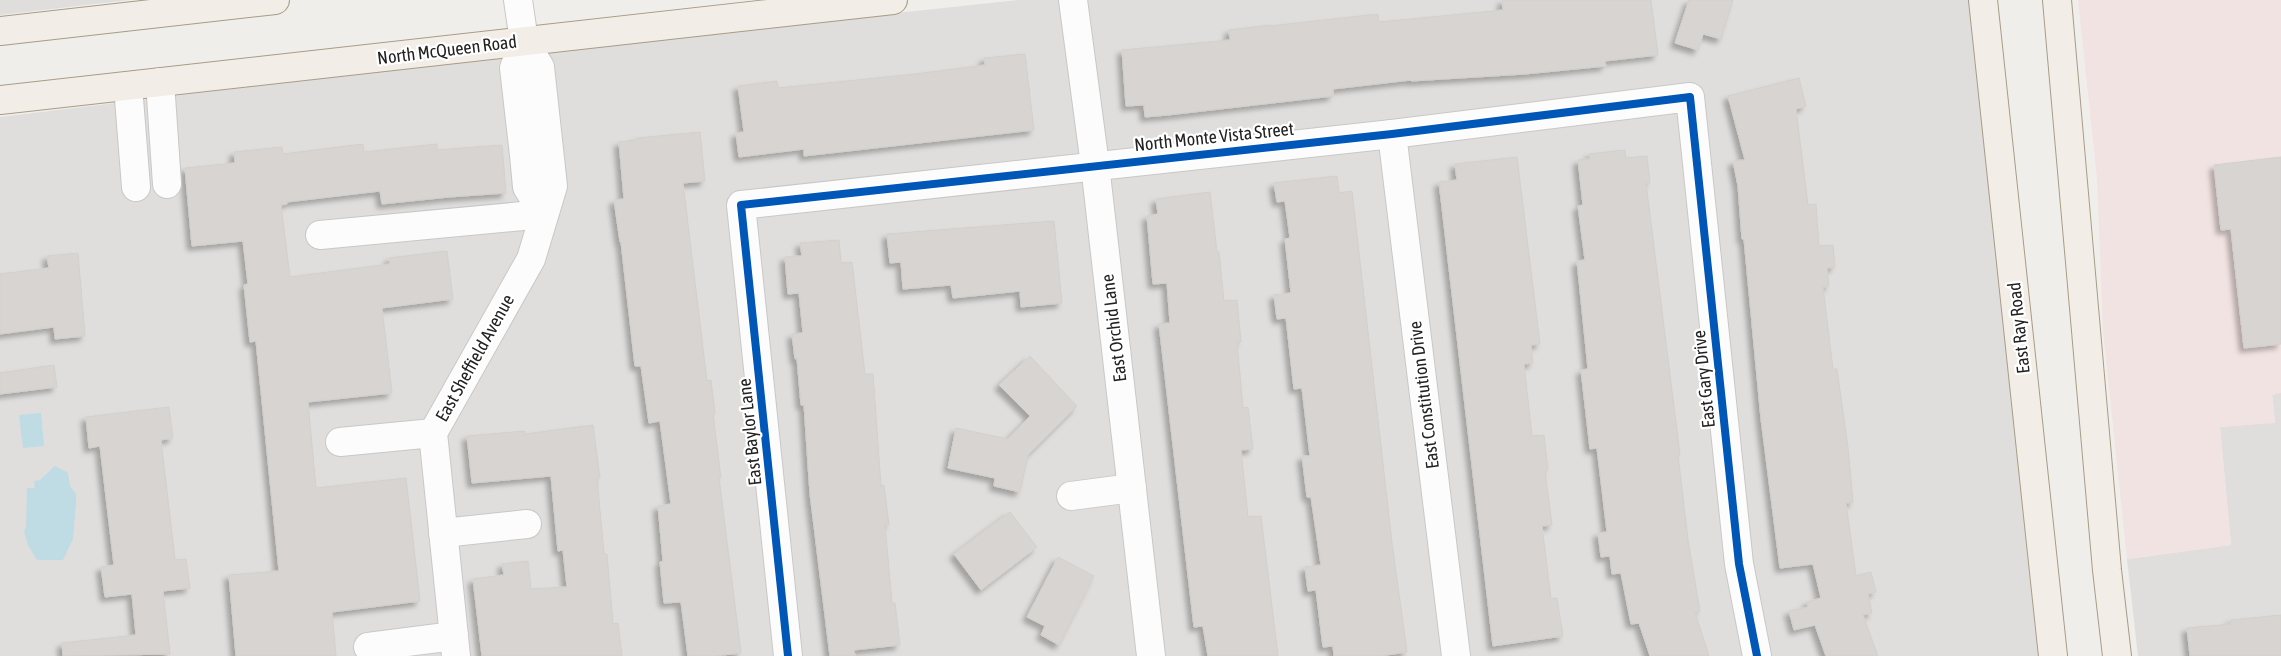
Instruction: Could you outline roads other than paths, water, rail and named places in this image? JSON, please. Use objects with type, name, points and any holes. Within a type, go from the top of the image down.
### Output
[{"type":"main road","points":[[0,31],[275,0]]},
{"type":"main road","name":"North McQueen Road","points":[[0,100],[893,0]]},
{"type":"main road","name":"East Ray Road","points":[[1983,0],[2053,656]]},
{"type":"main road","points":[[2057,0],[2107,570],[2117,656]]},
{"type":"street","name":"East Sheffield Avenue","points":[[455,646],[433,433],[531,258],[553,186],[540,67],[524,41],[518,0]]},
{"type":"street","name":"East Orchid Lane","points":[[1073,0],[1095,165],[1151,656]]},
{"type":"street","points":[[160,82],[168,184]]},
{"type":"street","points":[[128,86],[136,187]]},
{"type":"street","name":"North Monte Vista Street","points":[[741,205],[1392,134],[1690,96]]},
{"type":"street","name":"East Gary Drive","points":[[1690,96],[1739,564],[1757,656]]},
{"type":"street","name":"East Constitution Drive","points":[[1392,134],[1456,656]]},
{"type":"street","name":"East Baylor Lane","points":[[741,205],[788,656]]},
{"type":"street","points":[[320,235],[544,214]]},
{"type":"street","points":[[340,442],[433,433]]},
{"type":"street","points":[[1071,496],[1132,488]]},
{"type":"street","points":[[443,533],[527,524]]},
{"type":"street","points":[[368,647],[455,646]]},
{"type":"water","points":[[41,413],[44,446],[23,448],[19,415]]},
{"type":"water","points":[[55,466],[68,473],[70,486],[76,494],[73,539],[63,560],[37,560],[28,545],[24,531],[26,527],[27,488],[35,488],[34,481],[40,480]]}]
